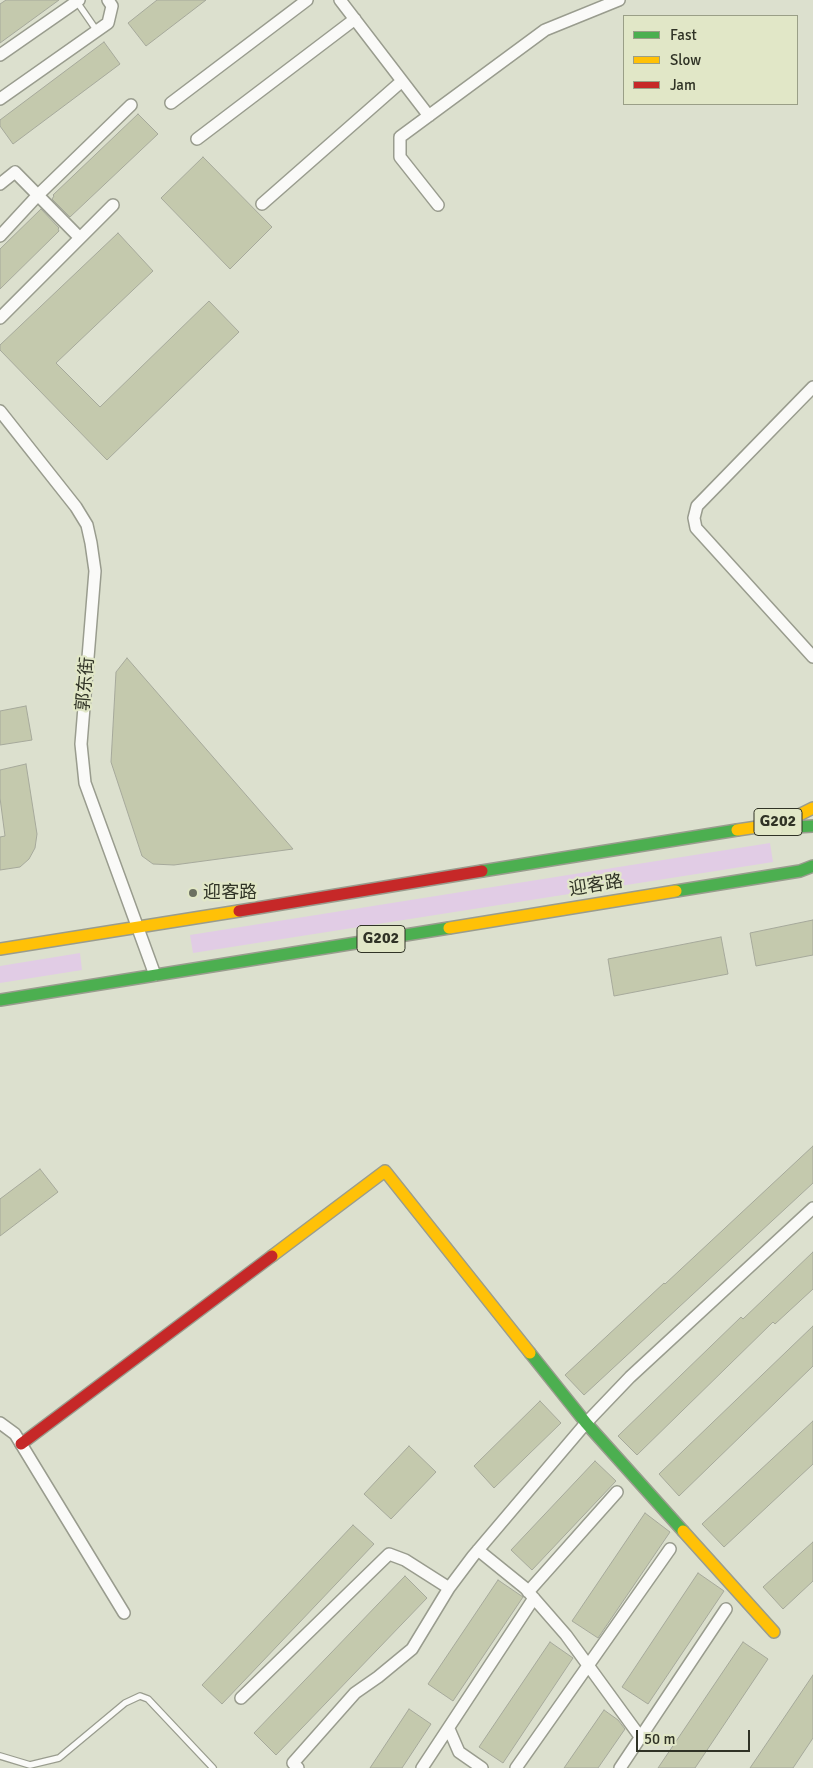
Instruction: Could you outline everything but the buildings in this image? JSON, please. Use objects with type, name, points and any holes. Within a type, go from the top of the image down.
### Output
[{"type":"main road","name":"G202","points":[[741,830],[795,817],[813,808]]},
{"type":"main road","name":"迎客路","points":[[0,949],[741,830],[813,826]]},
{"type":"main road","name":"G202","points":[[762,878],[800,871],[813,866]]},
{"type":"main road","name":"迎客路","points":[[0,1000],[762,878],[813,876]]},
{"type":"main road","points":[[21,1444],[385,1171],[586,1423],[774,1632]]},
{"type":"street","points":[[0,99],[108,22],[112,6],[108,0]]},
{"type":"street","points":[[171,103],[307,0]]},
{"type":"street","points":[[340,0],[429,116]]},
{"type":"street","points":[[438,205],[400,157],[400,137],[545,30],[619,0]]},
{"type":"street","points":[[0,55],[78,1]]},
{"type":"street","points":[[197,139],[355,19]]},
{"type":"street","points":[[262,204],[402,81]]},
{"type":"street","points":[[0,236],[38,195],[131,105]]},
{"type":"street","points":[[0,184],[15,172],[80,238]]},
{"type":"street","points":[[0,318],[113,205]]},
{"type":"street","points":[[813,387],[698,506],[694,518],[696,528],[813,657]]},
{"type":"street","name":"郭东街","points":[[0,410],[76,507],[87,526],[95,571],[81,744],[85,783],[155,975]]},
{"type":"street","points":[[298,1768],[293,1763],[354,1693],[378,1677],[412,1649],[449,1588],[478,1550],[586,1423],[630,1377],[813,1208]]},
{"type":"street","points":[[0,1423],[15,1434],[124,1613]]},
{"type":"street","points":[[422,1768],[449,1729],[531,1595],[617,1492]]},
{"type":"street","points":[[516,1768],[670,1549]]},
{"type":"street","points":[[478,1550],[531,1595],[566,1635],[641,1738]]},
{"type":"street","points":[[241,1698],[389,1554],[405,1560],[449,1588]]},
{"type":"street","points":[[620,1768],[726,1609]]},
{"type":"street","points":[[449,1729],[459,1752],[482,1768]]},
{"type":"lane","points":[[78,1],[97,31]]},
{"type":"lane","points":[[0,1756],[30,1765],[59,1758],[125,1703],[140,1696],[148,1699],[212,1768]]},
{"type":"shaded area","points":[[770,843],[773,862],[193,953],[190,935]]},
{"type":"shaded area","points":[[80,953],[82,970],[0,983],[0,966]]},
{"type":"traffic: fast","points":[[778,828],[813,826]]},
{"type":"traffic: fast","points":[[482,871],[737,830]]},
{"type":"traffic: fast","points":[[676,891],[800,871],[813,866]]},
{"type":"traffic: fast","points":[[0,1000],[449,928]]},
{"type":"traffic: fast","points":[[530,1353],[586,1423],[683,1531]]},
{"type":"traffic: slow","points":[[737,830],[764,826],[795,817],[813,808]]},
{"type":"traffic: slow","points":[[449,928],[676,891]]},
{"type":"traffic: slow","points":[[0,949],[239,911]]},
{"type":"traffic: slow","points":[[272,1256],[385,1171],[530,1353]]},
{"type":"traffic: slow","points":[[683,1531],[774,1632]]},
{"type":"traffic: jam","points":[[239,911],[482,871]]},
{"type":"traffic: jam","points":[[21,1444],[272,1256]]},
{"type":"place","name":"迎客路","points":[[193,893]]}]
